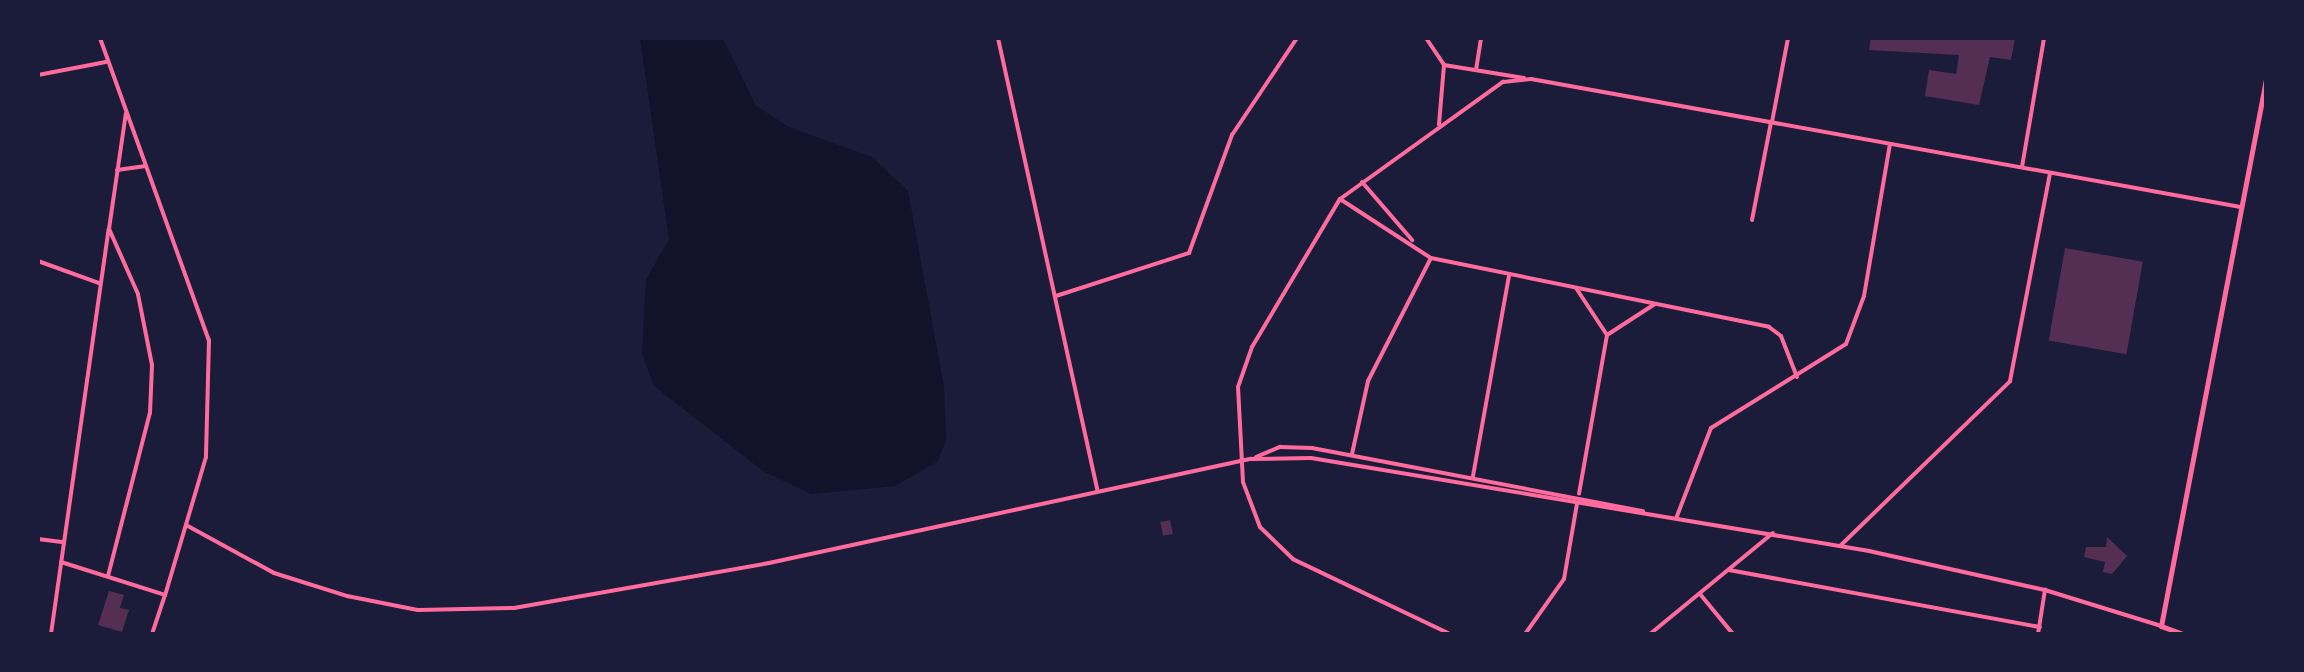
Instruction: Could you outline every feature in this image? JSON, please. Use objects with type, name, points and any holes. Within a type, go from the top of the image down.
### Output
[{"type":"street","points":[[100,38],[209,340],[206,457],[152,634]]},
{"type":"street","points":[[998,38],[1097,489]]},
{"type":"street","points":[[1056,296],[1189,253],[1232,135],[1297,38]]},
{"type":"street","points":[[1426,38],[1444,65],[1439,125]]},
{"type":"street","points":[[1476,70],[1481,38]]},
{"type":"street","points":[[1752,220],[1788,38]]},
{"type":"street","points":[[2022,167],[2044,38]]},
{"type":"street","points":[[38,75],[107,62]]},
{"type":"street","points":[[1444,65],[2241,207]]},
{"type":"street","points":[[1450,634],[1293,559],[1260,527],[1242,462],[1239,373],[1340,199],[1503,82],[1531,79]]},
{"type":"street","points":[[2161,626],[2266,79]]},
{"type":"street","points":[[51,634],[64,542],[82,456],[99,283],[126,111]]},
{"type":"street","points":[[1677,516],[1711,428],[1846,344],[1860,316],[1890,144]]},
{"type":"street","points":[[117,170],[147,165]]},
{"type":"street","points":[[1840,546],[2010,381],[2050,173]]},
{"type":"street","points":[[1362,182],[1431,258],[1769,327],[1781,336],[1797,377]]},
{"type":"street","points":[[1340,199],[1416,245]]},
{"type":"street","points":[[108,576],[150,413],[152,365],[138,294],[109,229]]},
{"type":"street","points":[[1352,454],[1368,381],[1431,258]]},
{"type":"street","points":[[38,261],[99,283]]},
{"type":"street","points":[[1473,476],[1509,275]]},
{"type":"street","points":[[1576,288],[1607,335],[1579,494]]},
{"type":"street","points":[[1607,335],[1656,303]]},
{"type":"street","points":[[186,525],[274,573],[347,596],[418,610],[514,608],[769,563],[1097,489],[1242,462],[1280,447],[1352,454],[1579,494],[1645,512]]},
{"type":"street","points":[[1251,459],[1350,463],[1577,504],[1677,516],[1773,533],[2045,590],[2183,634]]},
{"type":"street","points":[[1525,634],[1564,579],[1577,504]]},
{"type":"street","points":[[1650,634],[1773,533]]},
{"type":"street","points":[[38,539],[64,542]]},
{"type":"street","points":[[61,562],[165,595]]},
{"type":"street","points":[[1729,570],[2040,627]]},
{"type":"street","points":[[2038,634],[2045,590]]},
{"type":"street","points":[[1700,594],[1733,634]]},
{"type":"shaded area","points":[[640,38],[723,38],[756,106],[789,127],[872,157],[908,191],[944,387],[946,441],[937,462],[895,486],[811,494],[763,471],[654,386],[642,354],[646,280],[669,239]]},
{"type":"building","points":[[1871,38],[2015,38],[2011,60],[1990,57],[1979,105],[1925,96],[1929,70],[1956,74],[1959,55],[1869,50]]},
{"type":"building","points":[[2065,248],[2143,262],[2126,354],[2049,341]]},
{"type":"building","points":[[1170,520],[1173,534],[1163,536],[1160,522]]},
{"type":"building","points":[[2107,537],[2127,556],[2112,574],[2103,572],[2105,562],[2084,557],[2086,547],[2106,547]]},
{"type":"building","points":[[109,591],[124,595],[120,608],[129,610],[122,632],[98,625]]}]
